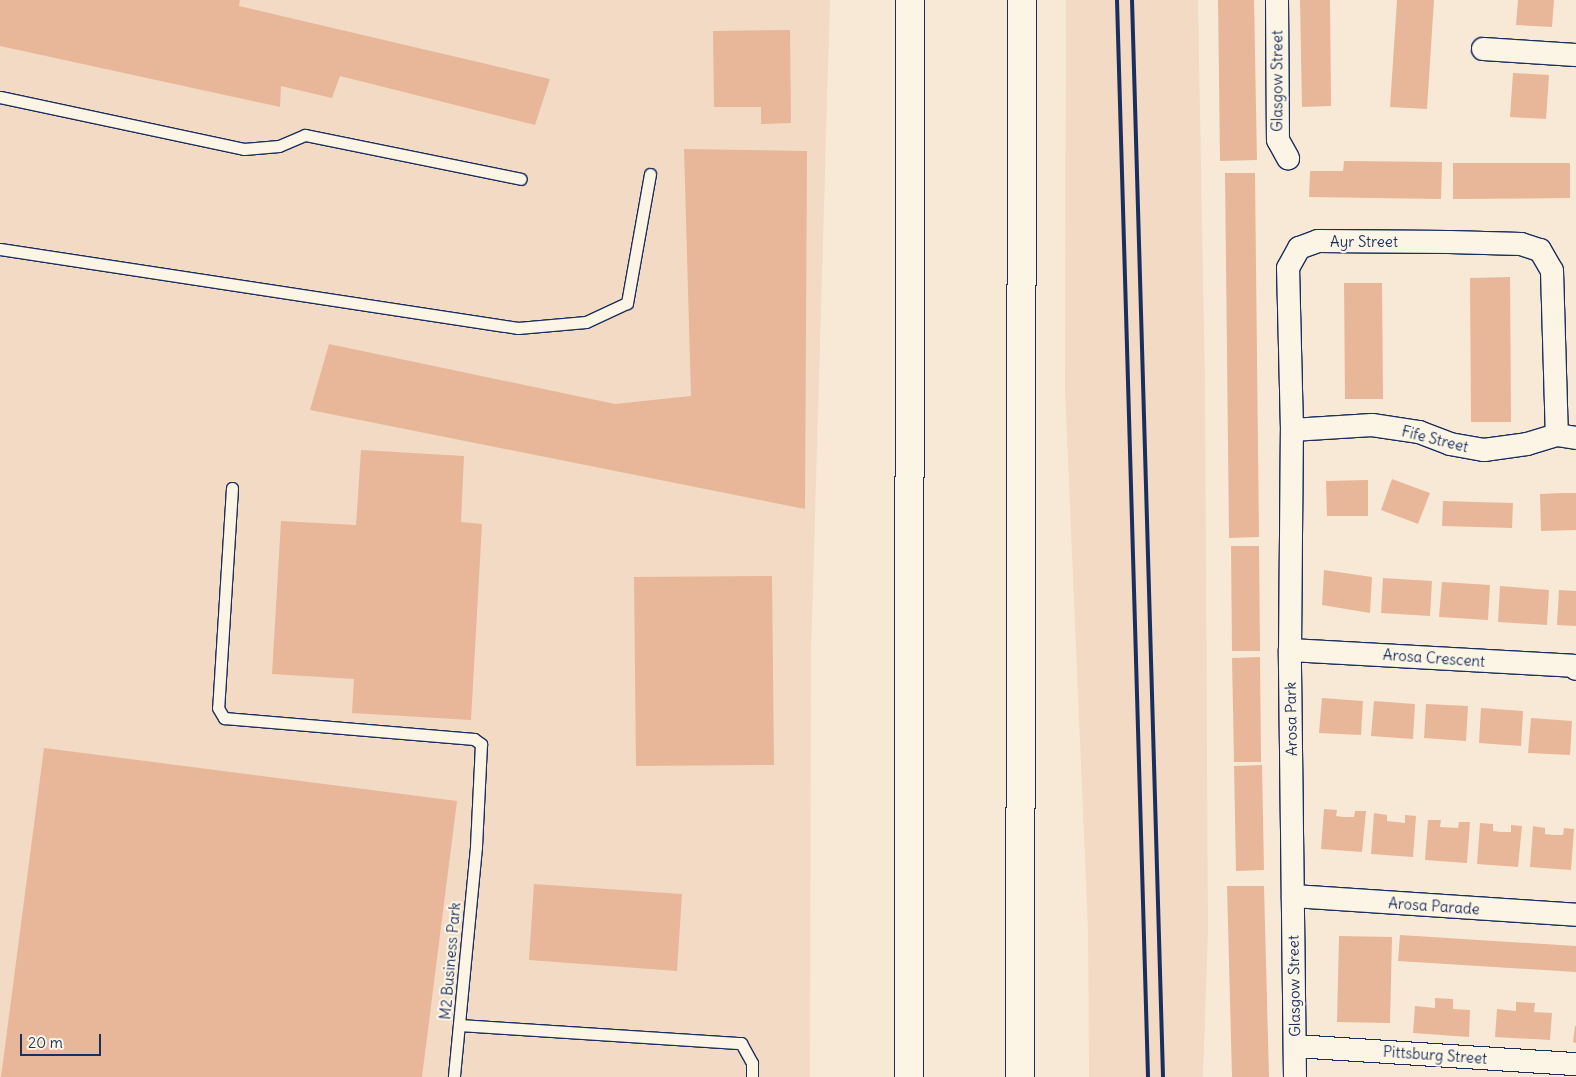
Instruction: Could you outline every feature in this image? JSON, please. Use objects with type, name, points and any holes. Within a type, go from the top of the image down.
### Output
[{"type":"highway","points":[[909,1077],[910,0]]},
{"type":"highway","points":[[1020,1077],[1022,0]]},
{"type":"street","name":"Glasgow Street","points":[[1277,0],[1278,140],[1288,158]]},
{"type":"street","points":[[1483,49],[1576,56]]},
{"type":"street","name":"Ayr Street","points":[[1290,543],[1292,430],[1288,268],[1299,248],[1318,241],[1449,242],[1521,244],[1540,250],[1552,271],[1567,437]]},
{"type":"street","name":"Fife Street","points":[[1292,430],[1372,425],[1418,432],[1450,444],[1484,450],[1567,437]]},
{"type":"street","name":"Arosa Park","points":[[1290,543],[1293,896]]},
{"type":"street","name":"Arosa Crescent","points":[[1290,650],[1573,666],[1576,669]]},
{"type":"street","name":"Glasgow Street","points":[[1293,896],[1295,1077]]},
{"type":"street","name":"Arosa Parade","points":[[1293,896],[1576,915]]},
{"type":"street","name":"Pittsburg Street","points":[[1295,1046],[1576,1064]]},
{"type":"lane","points":[[0,97],[244,149],[279,146],[305,135],[520,179]]},
{"type":"lane","points":[[0,249],[518,328],[586,322],[627,303],[650,174]]},
{"type":"lane","name":"M2 Business Park","points":[[232,488],[218,708],[224,718],[474,739],[481,744],[483,756],[476,847],[454,1077]]},
{"type":"lane","points":[[459,1025],[741,1043],[752,1063],[752,1077]]},
{"type":"shaded area","points":[[0,0],[830,0],[811,655],[810,1077],[0,1077]]},
{"type":"shaded area","points":[[1066,0],[1198,0],[1205,386],[1208,932],[1203,1077],[1089,1077],[1088,929],[1065,390]]},
{"type":"building","points":[[0,0],[240,0],[239,6],[550,79],[535,125],[340,76],[332,98],[281,86],[280,107],[0,46]]},
{"type":"building","points":[[1218,0],[1254,0],[1257,160],[1220,161]]},
{"type":"building","points":[[1300,0],[1330,0],[1331,106],[1302,107]]},
{"type":"building","points":[[1397,0],[1434,0],[1427,109],[1390,107]]},
{"type":"building","points":[[1518,0],[1554,0],[1552,27],[1516,25]]},
{"type":"building","points":[[790,30],[791,123],[761,124],[761,107],[714,107],[713,31]]},
{"type":"building","points":[[1513,73],[1549,75],[1546,119],[1510,117]]},
{"type":"building","points":[[684,149],[807,151],[805,509],[310,410],[329,344],[615,404],[691,396]]},
{"type":"building","points":[[1344,161],[1442,162],[1441,199],[1309,197],[1310,171],[1343,171]]},
{"type":"building","points":[[1453,163],[1570,163],[1570,198],[1453,199]]},
{"type":"building","points":[[1225,173],[1255,173],[1259,537],[1229,538]]},
{"type":"building","points":[[1510,277],[1511,422],[1471,422],[1470,278]]},
{"type":"building","points":[[1344,283],[1382,283],[1383,399],[1345,399]]},
{"type":"building","points":[[361,450],[464,456],[461,522],[482,524],[471,720],[352,713],[354,679],[272,674],[281,521],[356,525]]},
{"type":"building","points":[[1392,479],[1430,493],[1418,524],[1381,510]]},
{"type":"building","points":[[1368,480],[1368,516],[1327,516],[1326,481]]},
{"type":"building","points":[[1576,493],[1576,530],[1541,531],[1540,494]]},
{"type":"building","points":[[1443,501],[1513,503],[1512,528],[1442,526]]},
{"type":"building","points":[[1231,546],[1259,546],[1260,651],[1232,651]]},
{"type":"building","points":[[1324,570],[1372,577],[1370,613],[1322,605]]},
{"type":"building","points":[[772,576],[774,765],[636,766],[634,577]]},
{"type":"building","points":[[1383,578],[1432,581],[1430,616],[1381,613]]},
{"type":"building","points":[[1442,582],[1490,585],[1488,620],[1439,617]]},
{"type":"building","points":[[1500,586],[1549,590],[1547,625],[1498,622]]},
{"type":"building","points":[[1559,590],[1576,591],[1576,626],[1557,625]]},
{"type":"building","points":[[1260,657],[1261,762],[1234,762],[1232,658]]},
{"type":"building","points":[[1322,698],[1363,701],[1361,735],[1319,733]]},
{"type":"building","points":[[1374,701],[1415,704],[1413,739],[1371,736]]},
{"type":"building","points":[[1426,704],[1468,706],[1466,741],[1424,738]]},
{"type":"building","points":[[1481,708],[1523,711],[1521,746],[1479,743]]},
{"type":"building","points":[[1531,718],[1572,721],[1570,755],[1528,753]]},
{"type":"building","points":[[44,748],[457,801],[422,1077],[1,1077]]},
{"type":"building","points":[[1262,765],[1264,870],[1236,871],[1234,766]]},
{"type":"building","points":[[1324,809],[1337,810],[1336,816],[1344,817],[1354,817],[1355,811],[1366,811],[1362,852],[1321,849]]},
{"type":"building","points":[[1374,813],[1387,815],[1387,821],[1405,823],[1405,815],[1416,816],[1413,857],[1371,854]]},
{"type":"building","points":[[1428,820],[1441,820],[1440,827],[1458,828],[1459,822],[1470,822],[1467,863],[1425,860]]},
{"type":"building","points":[[1480,823],[1493,824],[1493,831],[1501,832],[1511,832],[1511,825],[1522,826],[1518,867],[1477,864]]},
{"type":"building","points":[[1533,826],[1545,828],[1545,834],[1553,835],[1563,835],[1564,828],[1574,829],[1571,870],[1530,867]]},
{"type":"building","points":[[534,884],[682,894],[677,971],[529,960]]},
{"type":"building","points":[[1227,886],[1264,886],[1269,1077],[1232,1077]]},
{"type":"building","points":[[1400,935],[1576,946],[1576,972],[1398,961]]},
{"type":"building","points":[[1339,936],[1392,937],[1390,1023],[1337,1022]]},
{"type":"building","points":[[1435,998],[1453,999],[1453,1009],[1470,1010],[1469,1037],[1413,1033],[1415,1006],[1435,1008]]},
{"type":"building","points":[[1516,1002],[1535,1003],[1534,1012],[1552,1013],[1550,1040],[1495,1037],[1497,1009],[1516,1011]]},
{"type":"building","points":[[1576,1026],[1576,1043],[1573,1042]]},
{"type":"railway","points":[[1117,0],[1148,1077]]},
{"type":"railway","points":[[1132,0],[1163,1077]]}]
